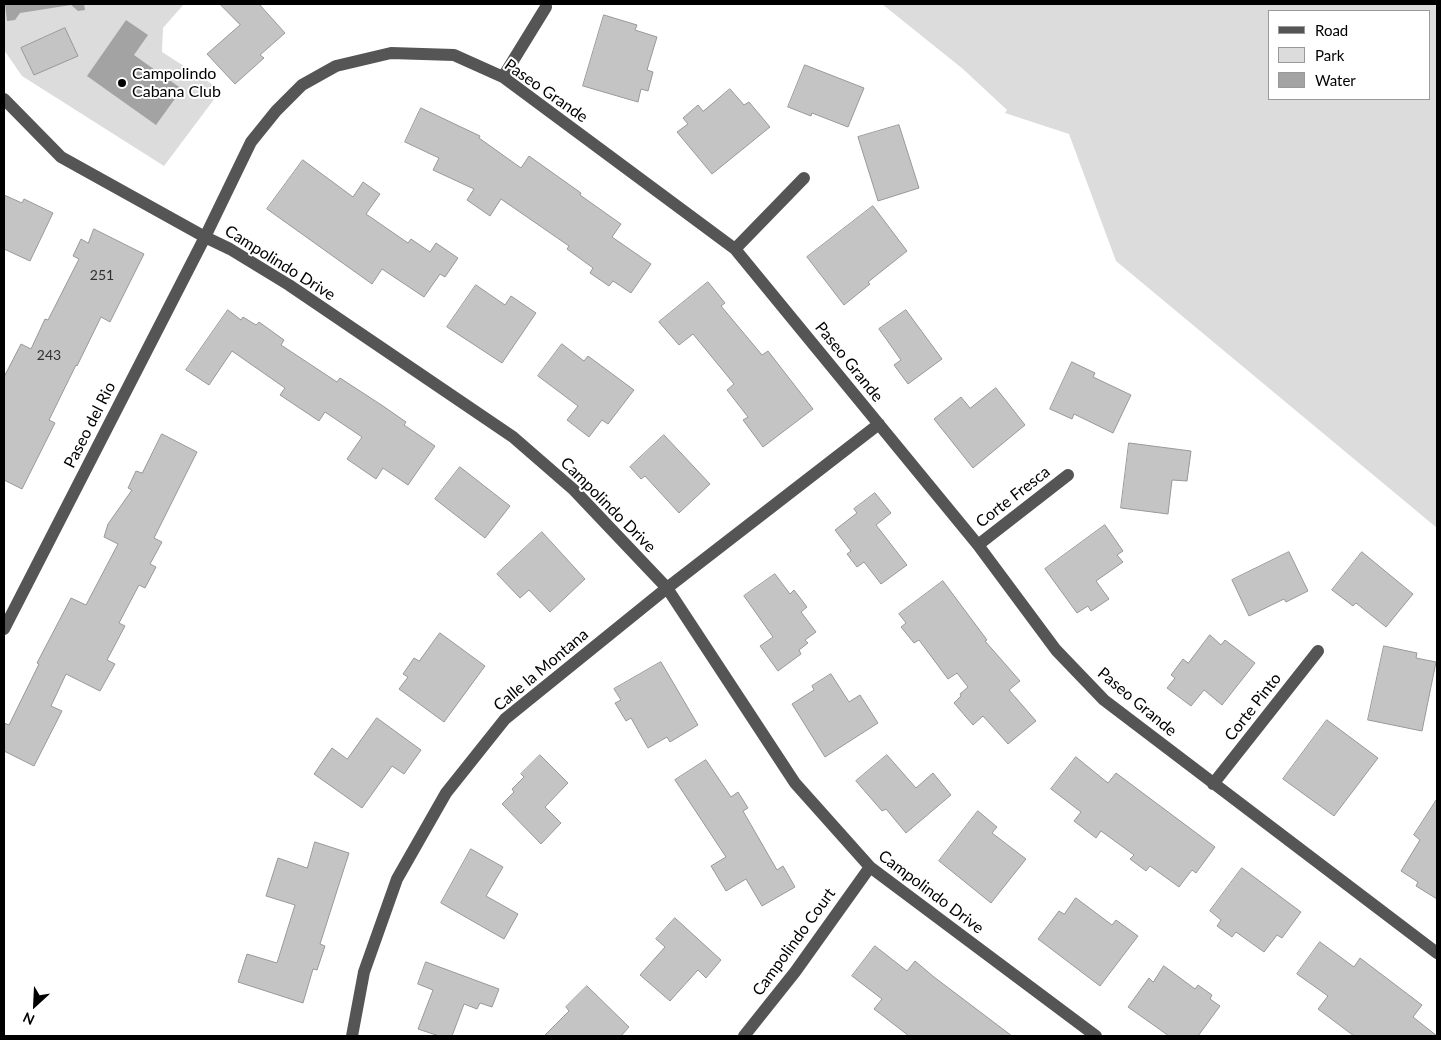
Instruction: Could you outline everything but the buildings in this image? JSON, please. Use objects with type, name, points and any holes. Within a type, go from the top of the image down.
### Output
[{"type":"street","points":[[503,77],[546,7]]},
{"type":"street","name":"Paseo Grande","points":[[205,237],[251,142],[276,111],[302,86],[336,66],[391,53],[454,55],[503,77],[735,249],[978,545],[1056,650],[1104,700],[1437,953]]},
{"type":"street","name":"Campolindo Drive","points":[[4,99],[61,157],[230,249],[289,285],[513,437],[574,490],[668,588],[795,783],[870,867],[1096,1036]]},
{"type":"street","points":[[735,249],[804,178]]},
{"type":"street","name":"Paseo del Rio","points":[[4,629],[205,237]]},
{"type":"street","name":"Calle la Montana","points":[[352,1036],[364,972],[397,879],[446,793],[505,719],[668,588],[879,424]]},
{"type":"street","name":"Corte Fresca","points":[[978,545],[1068,475]]},
{"type":"street","name":"Corte Pinto","points":[[1213,784],[1318,651]]},
{"type":"street","name":"Campolindo Court","points":[[744,1036],[795,972],[870,867]]},
{"type":"green space","name":"Campolindo Cabana Club","points":[[4,4],[184,4],[163,28],[162,52],[221,90],[164,166],[22,76],[4,50]]},
{"type":"green space","points":[[882,4],[1437,4],[1437,528],[1116,261],[1069,134],[1005,113],[1007,110],[963,69]]},
{"type":"water","points":[[5,4],[84,4],[85,10],[78,11],[71,5],[20,13],[15,20],[7,21]]},
{"type":"water","points":[[126,20],[148,35],[134,55],[182,89],[156,125],[87,76]]},
{"type":"place","name":"Campolindo Cabana Club","points":[[122,83]]}]
